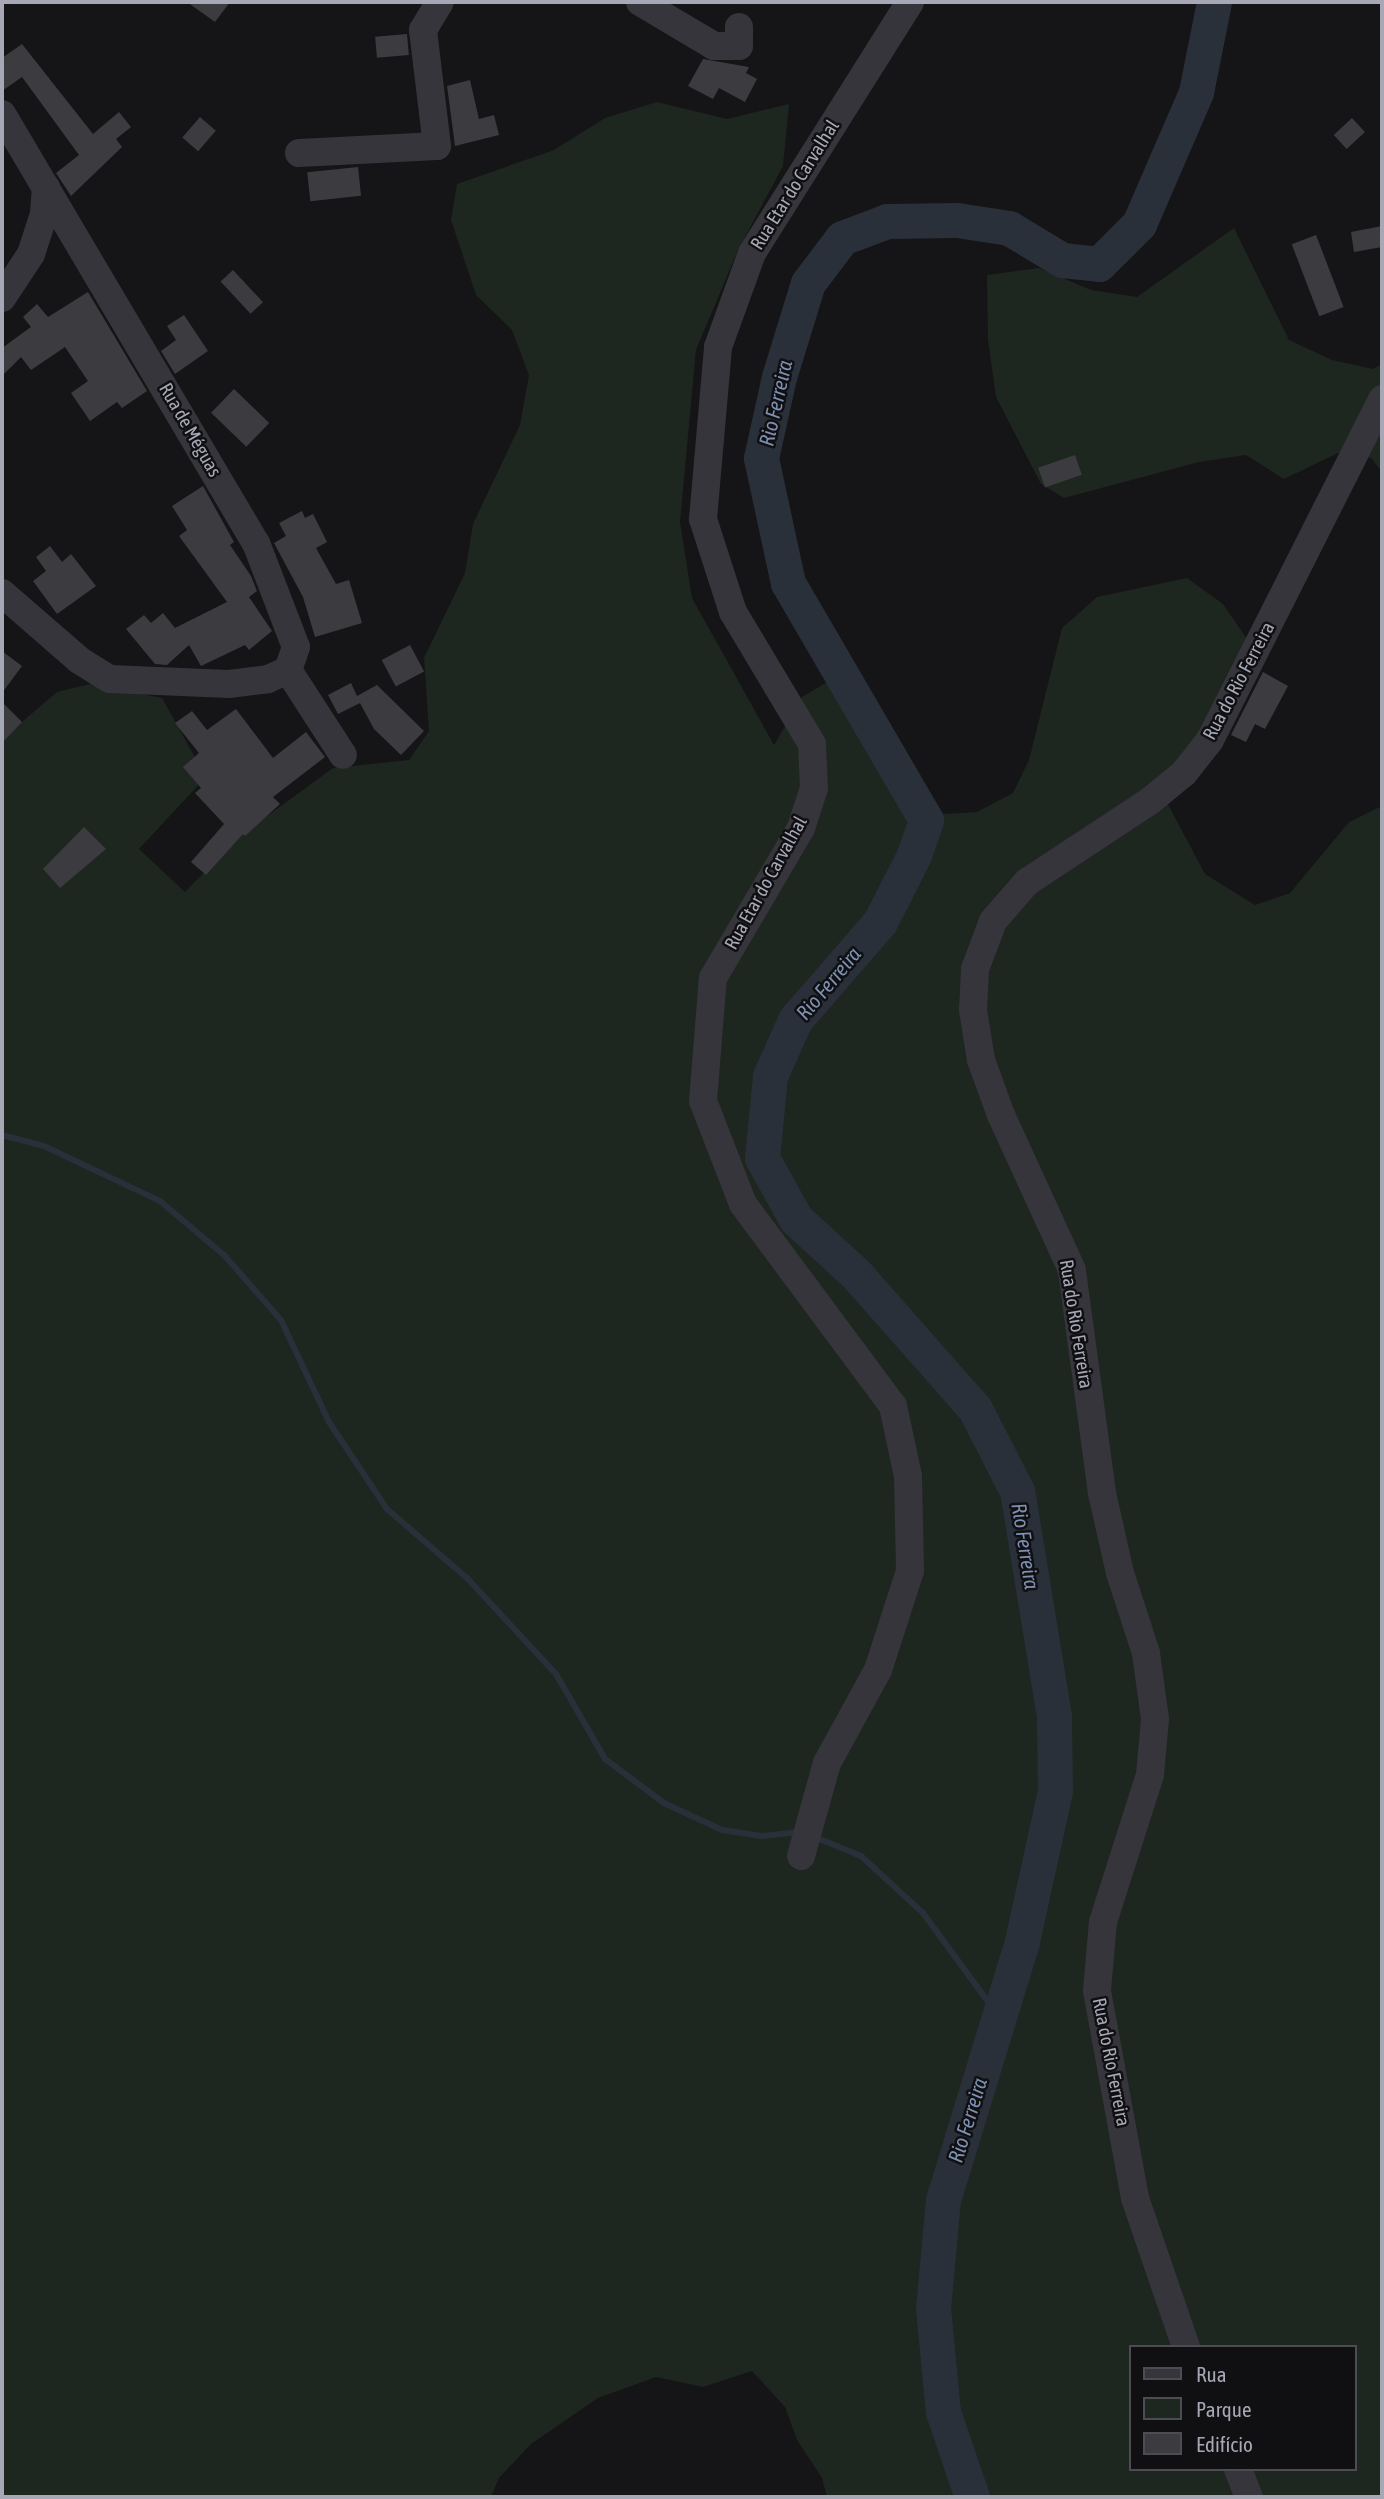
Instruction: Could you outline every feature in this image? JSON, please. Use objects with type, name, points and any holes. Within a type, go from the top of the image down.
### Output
[{"type":"street","points":[[299,153],[437,146],[423,30],[440,2]]},
{"type":"street","points":[[640,2],[714,46],[739,46],[739,27]]},
{"type":"street","name":"Rua Etar do Carvalhal","points":[[800,1856],[827,1763],[878,1670],[910,1571],[908,1476],[893,1406],[743,1205],[703,1101],[712,978],[801,828],[814,788],[812,744],[733,612],[703,519],[718,347],[752,253],[910,2]]},
{"type":"street","name":"Rua de Méguas","points":[[2,114],[256,543],[296,647],[288,670]]},
{"type":"street","points":[[2,298],[31,254],[44,214],[46,187]]},
{"type":"street","name":"Rua do Rio Ferreira","points":[[1185,2345],[1135,2198],[1097,1990],[1103,1922],[1150,1775],[1155,1718],[1146,1653],[1119,1573],[1102,1493],[1072,1270],[1001,1115],[981,1060],[974,1010],[975,969],[993,921],[1027,882],[1150,801],[1184,773],[1210,740],[1382,399]]},
{"type":"street","points":[[2,593],[69,653],[110,679],[229,684],[268,679],[288,670],[343,755]]},
{"type":"street","points":[[1239,2471],[1249,2497]]},
{"type":"green space","points":[[657,102],[727,119],[789,104],[783,166],[738,250],[696,350],[680,522],[692,598],[774,745],[802,697],[854,666],[943,814],[977,812],[1013,793],[1029,760],[1062,628],[1097,597],[1187,578],[1223,604],[1247,639],[1219,699],[1163,795],[1205,874],[1255,905],[1290,893],[1349,822],[1382,806],[1382,2497],[827,2497],[822,2478],[797,2440],[785,2407],[752,2371],[703,2387],[656,2377],[598,2398],[531,2444],[499,2478],[491,2497],[2,2497],[2,739],[57,692],[90,684],[162,698],[206,777],[139,849],[185,892],[238,837],[333,768],[409,760],[429,731],[424,658],[465,573],[473,524],[520,425],[529,375],[512,330],[476,295],[451,220],[457,184],[554,150],[605,118]]},
{"type":"green space","points":[[1234,228],[1289,340],[1332,360],[1373,369],[1382,364],[1382,472],[1371,458],[1338,453],[1284,479],[1246,455],[1199,462],[1064,498],[1041,484],[996,397],[988,340],[987,275],[1039,268],[1091,290],[1137,297]]},
{"type":"building","points":[[187,2],[230,2],[215,22]]},
{"type":"building","points":[[407,34],[409,55],[377,58],[375,37]]},
{"type":"building","points":[[22,44],[93,134],[119,112],[131,127],[116,139],[122,147],[71,196],[56,173],[79,155],[22,77],[2,91],[2,58]]},
{"type":"building","points":[[703,59],[749,67],[746,73],[757,79],[745,102],[719,88],[713,99],[688,86]]},
{"type":"building","points":[[470,80],[479,119],[494,115],[499,135],[455,146],[447,86]]},
{"type":"building","points":[[200,117],[216,131],[198,151],[182,137]]},
{"type":"building","points":[[1352,118],[1365,132],[1347,149],[1334,135]]},
{"type":"building","points":[[358,167],[361,196],[310,201],[307,172]]},
{"type":"building","points":[[1382,226],[1382,247],[1354,252],[1351,232]]},
{"type":"building","points":[[1316,235],[1344,307],[1319,316],[1292,244]]},
{"type":"building","points":[[233,270],[263,302],[251,314],[221,282]]},
{"type":"building","points":[[88,292],[147,391],[122,408],[117,402],[90,421],[71,393],[88,381],[65,347],[31,370],[21,357],[2,376],[2,348],[31,327],[23,317],[37,304],[48,317]]},
{"type":"building","points":[[184,315],[208,351],[175,374],[161,351],[176,340],[167,326]]},
{"type":"building","points":[[234,389],[269,423],[246,447],[211,413]]},
{"type":"building","points":[[1075,455],[1082,475],[1045,488],[1038,468]]},
{"type":"building","points":[[203,486],[234,542],[230,545],[251,576],[257,591],[249,597],[272,631],[249,650],[245,645],[201,666],[189,645],[167,665],[155,664],[126,629],[144,615],[151,623],[163,613],[175,628],[227,602],[179,536],[187,530],[172,506]]},
{"type":"building","points":[[302,511],[305,518],[313,514],[327,542],[316,548],[336,584],[349,580],[362,623],[315,637],[303,597],[274,543],[286,536],[279,523]]},
{"type":"building","points":[[50,546],[62,562],[71,554],[96,586],[57,614],[33,581],[46,571],[36,557]]},
{"type":"building","points":[[410,645],[424,671],[396,687],[382,660]]},
{"type":"building","points":[[2,651],[22,666],[2,693]]},
{"type":"building","points":[[1263,672],[1288,686],[1265,729],[1255,724],[1246,742],[1231,735]]},
{"type":"building","points":[[351,683],[357,696],[377,685],[424,731],[401,755],[374,729],[360,703],[338,714],[328,695]]},
{"type":"building","points":[[2,702],[22,722],[2,743]]},
{"type":"building","points":[[236,709],[273,758],[306,732],[325,757],[273,797],[280,804],[245,836],[243,834],[206,875],[191,862],[224,824],[195,793],[201,788],[183,767],[199,753],[175,723],[192,711],[207,730]]},
{"type":"building","points":[[84,827],[106,849],[60,888],[43,869]]},
{"type":"waterway","name":"Rio Ferreira","points":[[972,2497],[943,2412],[933,2309],[943,2200],[1022,1941],[1055,1791],[1054,1716],[1017,1491],[975,1409],[857,1275],[796,1219],[762,1158],[770,1076],[795,1020],[880,922],[914,855],[926,820],[788,583],[761,458],[779,377],[808,283],[842,238],[887,221],[957,220],[1009,228],[1062,260],[1099,264],[1139,224],[1196,92],[1214,2]]},
{"type":"waterway","points":[[2,1135],[44,1146],[160,1201],[224,1255],[281,1320],[329,1422],[387,1509],[467,1578],[556,1674],[605,1759],[664,1803],[722,1830],[762,1836],[793,1833]]},
{"type":"waterway","points":[[817,1838],[861,1856],[923,1913],[998,2015]]}]
